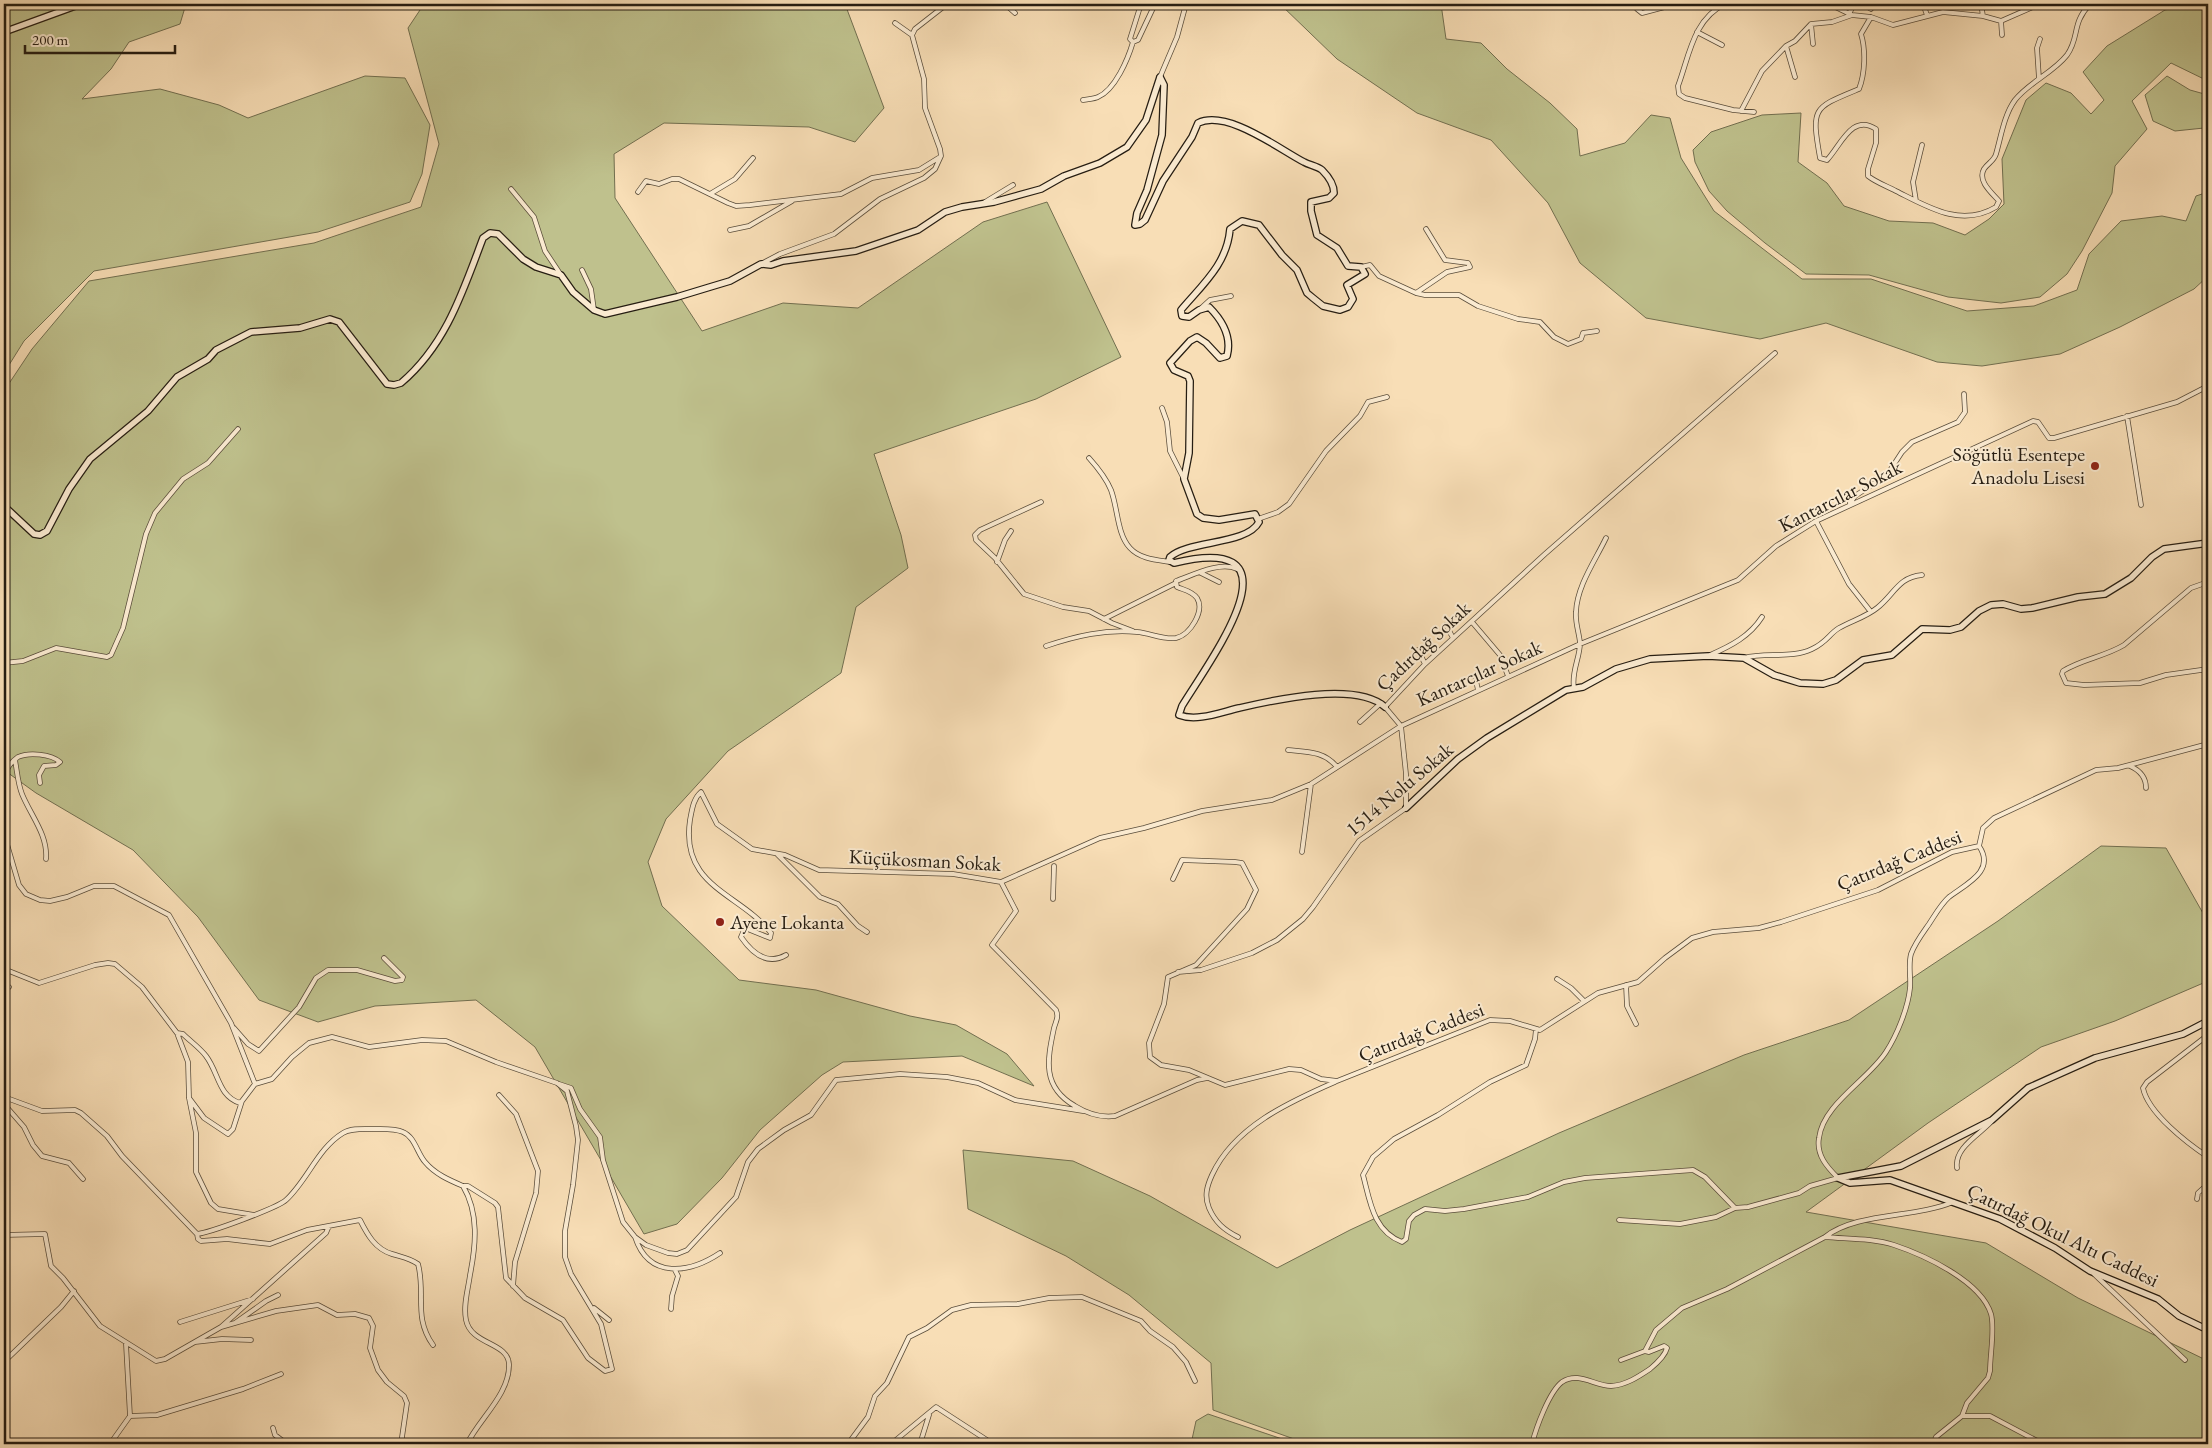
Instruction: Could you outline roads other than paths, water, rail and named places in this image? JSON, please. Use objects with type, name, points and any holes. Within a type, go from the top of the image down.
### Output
[{"type":"street","points":[[4,32],[81,4]]},
{"type":"street","points":[[912,35],[915,29],[947,4]]},
{"type":"street","points":[[1005,4],[1015,13]]},
{"type":"street","points":[[1133,42],[1130,39],[1141,4]]},
{"type":"street","points":[[1083,100],[1096,98],[1108,91],[1116,80],[1133,42],[1138,40],[1155,4]]},
{"type":"street","points":[[762,264],[771,265],[783,261],[856,251],[911,234],[945,212],[1010,199],[1041,189],[1064,176],[1100,163],[1127,147],[1146,120],[1160,77],[1174,44],[1186,4]]},
{"type":"street","points":[[1636,4],[1637,9],[1642,13],[1676,4]]},
{"type":"street","points":[[1725,4],[1708,16],[1697,32],[1678,86],[1680,94],[1685,98],[1754,112]]},
{"type":"street","points":[[1828,4],[1851,14],[1871,17],[1893,25],[1943,12],[1983,16],[2002,21],[2040,4]]},
{"type":"street","points":[[1851,14],[1854,4]]},
{"type":"street","points":[[1863,4],[1871,8]]},
{"type":"street","points":[[1923,4],[1927,16]]},
{"type":"street","points":[[1981,4],[1983,16]]},
{"type":"street","points":[[1871,17],[1861,34],[1864,48],[1859,89],[1833,98],[1819,111],[1816,117],[1814,124],[1820,158],[1827,160],[1850,131],[1861,124],[1868,124],[1876,129],[1868,176],[1928,208],[1955,216],[1976,215],[1996,207],[1999,201],[1985,185],[1982,176],[1984,169],[1994,160],[2010,107],[2019,96],[2062,61],[2071,49],[2077,22],[2090,4]]},
{"type":"street","points":[[1742,111],[1762,71],[1786,46],[1795,41],[1811,24],[1832,22],[1851,14]]},
{"type":"street","points":[[2002,21],[2002,35]]},
{"type":"street","points":[[511,189],[534,217],[545,251],[561,275],[573,292],[594,310],[605,314],[677,298],[730,281],[780,254],[821,240],[839,230],[880,199],[930,174],[935,169],[940,156],[939,142],[925,108],[924,79],[912,35],[895,23]]},
{"type":"street","points":[[1811,24],[1813,44]]},
{"type":"street","points":[[1697,32],[1722,45]]},
{"type":"street","points":[[2039,79],[2037,48],[2040,39]]},
{"type":"street","points":[[1786,46],[1795,77]]},
{"type":"street","points":[[1160,77],[1164,85],[1162,135],[1147,190],[1137,213],[1135,225],[1145,220],[1162,181],[1192,137],[1198,123],[1212,119],[1256,134],[1304,162],[1321,169],[1328,179],[1334,194],[1329,198],[1312,202],[1314,228],[1317,236],[1337,248],[1348,266],[1361,267],[1370,265],[1379,276],[1416,293],[1425,295],[1460,295],[1478,306],[1518,319],[1540,322],[1554,337],[1568,344],[1581,339],[1584,333],[1597,331]]},
{"type":"street","points":[[1916,202],[1913,182],[1922,145]]},
{"type":"street","points":[[638,192],[646,181],[659,184],[672,179],[679,179],[736,206],[792,201],[841,194],[872,178],[919,170],[940,156]]},
{"type":"street","points":[[710,194],[729,183],[753,158]]},
{"type":"street","points":[[983,203],[1013,185]]},
{"type":"street","points":[[730,230],[750,226],[792,201]]},
{"type":"street","points":[[1231,296],[1210,300],[1189,317],[1184,318],[1180,313],[1217,269],[1229,246],[1230,229],[1242,221],[1259,225],[1282,255],[1298,270],[1307,293],[1323,306],[1340,310],[1348,307],[1353,299],[1347,285],[1363,276],[1365,270],[1361,267]]},
{"type":"street","points":[[1416,293],[1447,272],[1470,268],[1468,263],[1444,260],[1426,229]]},
{"type":"street","points":[[4,506],[34,534],[40,535],[48,531],[69,489],[90,459],[148,411],[177,377],[208,360],[216,350],[251,332],[300,328],[330,320],[339,322],[377,374],[387,384],[394,385],[406,379],[422,362],[454,315],[483,238],[490,234],[498,234],[523,259],[536,267],[561,275]]},
{"type":"street","points":[[582,270],[591,289],[594,310]]},
{"type":"street","points":[[1184,479],[1189,453],[1190,382],[1188,376],[1174,370],[1170,363],[1190,341],[1197,337],[1206,343],[1220,358],[1227,356],[1230,345],[1228,334],[1214,311],[1210,307],[1200,310]]},
{"type":"street","name":"Çadırdağ Sokak","points":[[1239,570],[1244,586],[1240,605],[1220,646],[1182,706],[1179,715],[1196,717],[1287,697],[1312,695],[1355,694],[1383,705],[1545,554],[1775,353]]},
{"type":"street","points":[[2141,505],[2127,416],[2185,399],[2208,386]]},
{"type":"street","points":[[1850,504],[1855,496],[1887,474],[1902,452],[1912,442],[1958,422],[1965,412],[1964,394]]},
{"type":"street","points":[[1258,519],[1278,512],[1289,504],[1326,451],[1360,416],[1368,402],[1387,397]]},
{"type":"street","points":[[1162,408],[1167,422],[1170,451],[1184,479],[1197,514],[1203,518],[1219,520],[1255,514],[1258,519],[1257,526],[1253,529],[1173,554],[1170,557],[1170,562]]},
{"type":"street","name":"Kantarcılar Sokak","points":[[1383,705],[1401,726],[1580,644],[1738,580],[1776,546],[1816,521],[2033,421],[2038,422],[2049,438],[2054,438],[2127,416]]},
{"type":"street","points":[[4,663],[23,661],[56,648],[107,657],[111,655],[123,628],[146,534],[155,513],[183,479],[208,463],[238,428]]},
{"type":"street","points":[[1089,458],[1104,475],[1123,539],[1132,550],[1144,557],[1170,562],[1193,558],[1216,558],[1230,562],[1239,570]]},
{"type":"street","points":[[1041,502],[980,530],[975,535],[976,540],[1024,594],[1063,607],[1090,611],[1104,619],[1138,632]]},
{"type":"street","points":[[1816,521],[1849,584],[1871,612]]},
{"type":"street","points":[[997,562],[1005,540],[1011,531]]},
{"type":"street","points":[[1574,688],[1573,674],[1580,644],[1576,616],[1579,596],[1606,538]]},
{"type":"street","points":[[1744,658],[1774,675],[1800,683],[1823,684],[1836,680],[1863,660],[1892,655],[1899,651],[1922,629],[1950,630],[1961,627],[1979,611],[1991,605],[2003,604],[2021,609],[2032,608],[2078,597],[2105,594],[2131,578],[2152,556],[2164,548],[2208,543]]},
{"type":"street","points":[[1104,619],[1176,583],[1201,573],[1219,567],[1231,566],[1239,570]]},
{"type":"street","points":[[1201,573],[1219,582]]},
{"type":"street","points":[[1744,658],[1808,651],[1826,642],[1840,627],[1871,612],[1901,582],[1908,578],[1922,575]]},
{"type":"street","points":[[2208,582],[2191,588],[2124,645],[2112,652],[2073,664],[2062,671],[2062,674],[2066,683],[2098,685],[2140,683],[2166,675],[2208,669]]},
{"type":"street","points":[[1046,646],[1076,636],[1109,632],[1138,632],[1176,638],[1185,633],[1195,622],[1200,610],[1198,600],[1192,593],[1177,587],[1176,583]]},
{"type":"street","points":[[1708,656],[1728,647],[1747,635],[1762,616]]},
{"type":"street","points":[[1472,622],[1500,655],[1508,676]]},
{"type":"street","points":[[1446,625],[1453,638]]},
{"type":"street","points":[[1418,650],[1425,664]]},
{"type":"street","name":"1514 Nolu Sokak","points":[[1178,972],[1202,970],[1252,954],[1277,940],[1303,919],[1313,907],[1359,841],[1406,808],[1458,759],[1532,709],[1566,690],[1584,687],[1616,669],[1650,659],[1708,656],[1744,658]]},
{"type":"street","points":[[1475,676],[1478,690]]},
{"type":"street","points":[[1360,722],[1383,705]]},
{"type":"street","points":[[1401,726],[1406,774],[1406,808]]},
{"type":"street","name":"Küçükosman Sokak","points":[[786,955],[772,960],[764,959],[752,951],[741,937],[743,930],[746,928],[770,938],[770,932],[758,919],[716,889],[700,869],[692,851],[688,833],[697,796],[703,792],[713,819],[721,828],[752,849],[776,854],[822,870],[953,874],[1001,882],[1100,838],[1144,828],[1202,811],[1272,800],[1311,784],[1401,726]]},
{"type":"street","points":[[1979,846],[1983,828],[1994,818],[2096,770],[2128,766],[2208,744]]},
{"type":"street","points":[[1288,750],[1321,754],[1328,757],[1337,767]]},
{"type":"street","points":[[4,776],[19,757],[45,755],[60,762],[56,765],[44,766],[39,775],[40,783]]},
{"type":"street","points":[[15,760],[21,793],[40,828],[47,850],[46,860]]},
{"type":"street","points":[[2128,766],[2140,772],[2145,781],[2146,788]]},
{"type":"street","points":[[1302,852],[1311,784]]},
{"type":"street","points":[[4,834],[19,885],[26,894],[40,900],[50,901],[67,897],[94,886],[114,886],[165,911],[180,931],[231,1025],[255,1084]]},
{"type":"street","name":"Çatırdağ Caddesi","points":[[1178,972],[1168,977],[1164,1004],[1148,1050],[1150,1057],[1161,1065],[1203,1074],[1225,1085],[1289,1069],[1301,1070],[1321,1079],[1338,1081],[1490,1020],[1510,1021],[1536,1030],[1547,1027],[1598,993],[1638,982],[1665,958],[1692,938],[1713,932],[1759,928],[1781,922],[1878,890],[1933,860],[1952,852],[1979,846],[1985,860],[1981,870],[1971,882],[1942,904],[1912,951],[1909,994],[1887,1051],[1878,1064],[1838,1103],[1822,1129],[1819,1138],[1819,1150],[1826,1166],[1838,1178]]},
{"type":"street","points":[[776,854],[820,897],[838,904],[858,926],[867,932]]},
{"type":"street","points":[[1173,879],[1182,860],[1235,862],[1242,863],[1256,890],[1255,897],[1247,910],[1196,965],[1178,972]]},
{"type":"street","points":[[1053,899],[1054,866]]},
{"type":"street","points":[[1001,882],[1016,911],[992,945],[1056,1010],[1058,1016],[1051,1042],[1049,1071],[1062,1099],[1082,1111]]},
{"type":"street","points":[[231,1025],[248,1044],[259,1051],[299,1007],[316,978],[328,970],[356,970],[402,980],[403,977],[384,958]]},
{"type":"street","points":[[4,969],[39,983],[95,964],[115,964],[142,988],[177,1033],[188,1062],[189,1098],[196,1133],[196,1172],[211,1202],[218,1209],[254,1215]]},
{"type":"street","points":[[1557,979],[1571,988],[1584,1001]]},
{"type":"street","points":[[4,984],[9,987]]},
{"type":"street","points":[[1626,986],[1627,1006],[1636,1024]]},
{"type":"street","points":[[1957,1168],[1956,1162],[1959,1155],[1972,1139],[2028,1088],[2095,1058],[2183,1034],[2208,1021]]},
{"type":"street","points":[[1536,1030],[1535,1039],[1526,1065],[1490,1082],[1438,1115],[1394,1139],[1373,1157],[1364,1175],[1373,1212],[1380,1226],[1402,1242],[1406,1239],[1409,1222],[1414,1215],[1425,1209],[1464,1210],[1528,1196],[1564,1182],[1585,1178],[1693,1170],[1705,1177],[1735,1208]]},
{"type":"street","points":[[177,1033],[183,1034],[206,1056],[225,1094],[230,1100],[240,1104],[242,1101]]},
{"type":"street","points":[[2208,1036],[2147,1082],[2143,1088],[2149,1104],[2183,1138],[2208,1158]]},
{"type":"street","points":[[189,1098],[204,1118],[226,1134],[233,1129],[242,1101],[255,1084],[266,1083],[272,1079],[292,1057],[309,1043],[332,1037],[369,1047],[422,1040],[446,1041],[496,1062],[571,1088],[580,1109],[600,1138],[604,1160],[620,1216],[635,1237],[646,1245],[668,1253],[677,1254],[687,1250],[736,1197],[748,1162],[758,1149],[784,1130],[811,1115],[836,1080],[900,1074],[947,1078],[978,1083],[1015,1100],[1082,1111],[1102,1118],[1115,1116],[1197,1080],[1208,1078]]},
{"type":"street","points":[[1238,1237],[1219,1225],[1206,1201],[1207,1188],[1222,1156],[1263,1120],[1338,1081]]},
{"type":"street","points":[[197,1234],[206,1233],[266,1212],[285,1202],[334,1140],[352,1130],[385,1129],[404,1132],[412,1140],[423,1160],[435,1173],[463,1186],[468,1186],[495,1203],[498,1208],[506,1278],[525,1298],[563,1320],[588,1358],[605,1371],[610,1371],[612,1365],[603,1332],[592,1307],[571,1274],[565,1257],[565,1232],[574,1185],[578,1140],[567,1091],[558,1083]]},
{"type":"street","points":[[499,1095],[516,1114],[538,1170],[536,1193],[515,1262],[513,1286]]},
{"type":"street","points":[[4,1097],[42,1112],[75,1110],[82,1113],[107,1136],[122,1156],[197,1234],[201,1241],[227,1239],[270,1244],[306,1230],[360,1220],[377,1246],[389,1254],[412,1259],[418,1264],[420,1312],[424,1333],[433,1345]]},
{"type":"street","points":[[4,1104],[24,1127],[33,1145],[42,1156],[69,1163],[83,1179]]},
{"type":"street","points":[[1619,1220],[1680,1224],[1716,1217],[1735,1208],[1748,1207],[1799,1193],[1810,1186],[1838,1178],[1902,1166],[1992,1120]]},
{"type":"street","name":"Çatırdağ Okul Altı Caddesi","points":[[1838,1178],[1850,1183],[1890,1180],[2000,1218],[2055,1248],[2090,1271],[2158,1299],[2179,1316],[2208,1330]]},
{"type":"street","points":[[2198,1199],[2198,1193],[2208,1184]]},
{"type":"street","points":[[463,1186],[472,1201],[475,1224],[473,1258],[465,1299],[466,1322],[477,1337],[499,1349],[507,1356],[509,1364],[502,1390],[467,1444]]},
{"type":"street","points":[[1645,1351],[1656,1330],[1682,1308],[1727,1289],[1833,1231],[1882,1216],[1940,1207],[1955,1201]]},
{"type":"street","points":[[4,1236],[45,1234],[51,1266],[74,1291],[100,1326],[156,1361],[165,1359],[221,1327],[326,1233],[329,1226]]},
{"type":"street","points":[[635,1237],[637,1244],[650,1259],[668,1269],[675,1270],[703,1263],[720,1253]]},
{"type":"street","points":[[1825,1237],[1876,1241],[1893,1245],[1932,1262],[1969,1284],[1980,1294],[1991,1315],[1990,1371],[1988,1378],[1967,1403],[1962,1416],[1936,1437],[1933,1444]]},
{"type":"street","points":[[671,1309],[672,1296],[678,1276],[675,1270]]},
{"type":"street","points":[[2090,1271],[2185,1360]]},
{"type":"street","points":[[9,1357],[61,1307],[74,1291]]},
{"type":"street","points":[[231,1326],[266,1301],[278,1295]]},
{"type":"street","points":[[848,1444],[868,1417],[875,1396],[887,1383],[909,1337],[927,1328],[952,1310],[971,1305],[1018,1304],[1049,1298],[1082,1297],[1141,1321],[1183,1357],[1195,1381]]},
{"type":"street","points":[[180,1322],[255,1298]]},
{"type":"street","points":[[221,1327],[231,1326],[276,1311],[318,1305],[337,1316],[355,1314],[369,1318],[373,1326],[370,1348],[378,1370],[387,1382],[404,1396],[407,1403],[401,1444]]},
{"type":"street","points":[[592,1307],[608,1320]]},
{"type":"street","points":[[193,1342],[222,1339],[251,1340]]},
{"type":"street","points":[[110,1444],[130,1416],[126,1344]]},
{"type":"street","points":[[1532,1444],[1538,1424],[1555,1390],[1563,1382],[1576,1378],[1605,1385],[1625,1383],[1637,1378],[1653,1366],[1666,1353],[1667,1348],[1664,1346],[1621,1360]]},
{"type":"street","points":[[130,1416],[145,1417],[157,1415],[243,1389],[281,1374]]},
{"type":"street","points":[[891,1444],[931,1410],[936,1408],[993,1444]]},
{"type":"street","points":[[920,1444],[931,1410]]},
{"type":"street","points":[[1962,1416],[1990,1416],[2043,1444]]},
{"type":"street","points":[[273,1428],[275,1435],[287,1444]]},
{"type":"place","name":"Söğütlü Esentepe Anadolu Lisesi","points":[[2095,466]]},
{"type":"place","name":"Ayene Lokanta","points":[[720,922]]}]
